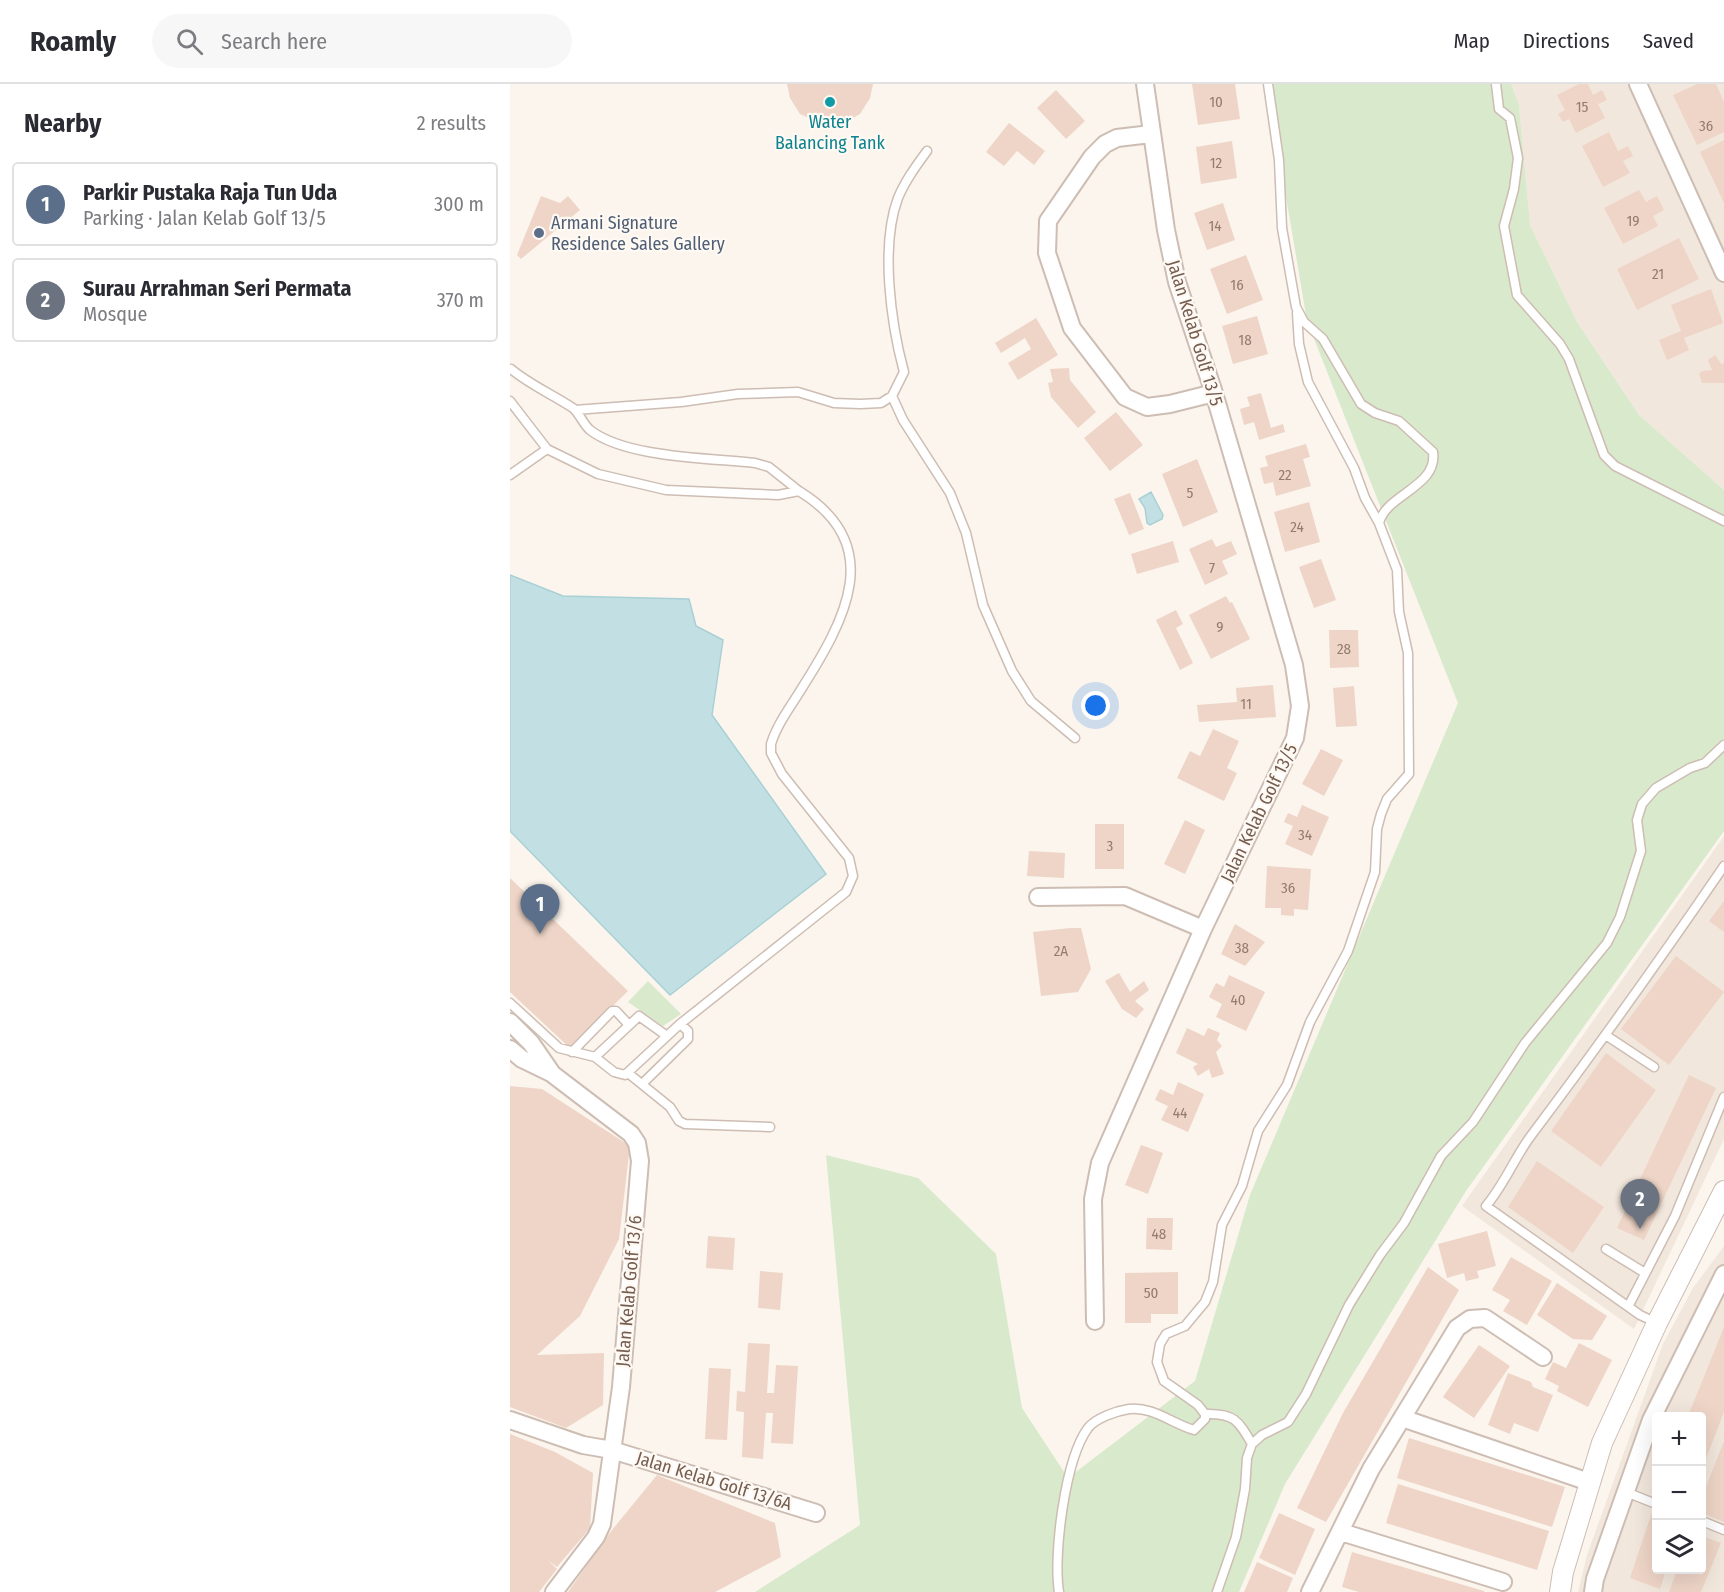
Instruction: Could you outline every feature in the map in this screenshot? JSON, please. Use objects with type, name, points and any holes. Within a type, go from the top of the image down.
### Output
[{"type":"street","name":"Jalan Kelab Golf 13/5","points":[[1095,1321],[1093,1199],[1100,1163],[1203,929],[1295,738],[1300,706],[1294,665],[1214,393],[1178,282],[1151,134],[1145,84]]},
{"type":"street","points":[[1638,84],[1724,273]]},
{"type":"street","points":[[1151,134],[1117,138],[1105,144],[1092,157],[1048,220],[1047,253],[1072,328],[1125,397],[1147,407],[1214,393]]},
{"type":"street","points":[[1038,897],[1125,896],[1203,929]]},
{"type":"street","points":[[510,1022],[531,1043],[551,1073]]},
{"type":"street","points":[[510,1049],[522,1059],[551,1073]]},
{"type":"street","name":"Jalan Kelab Golf 13/6","points":[[551,1073],[631,1134],[638,1143],[640,1161],[621,1387],[602,1524],[596,1538],[554,1592]]},
{"type":"street","points":[[1560,1592],[1563,1572],[1602,1443],[1657,1323],[1723,1196]]},
{"type":"street","points":[[1593,1592],[1595,1579],[1651,1420],[1723,1275]]},
{"type":"street","points":[[1311,1592],[1371,1468],[1457,1328],[1470,1319],[1485,1318],[1543,1357]]},
{"type":"street","points":[[1402,1418],[1589,1482]]},
{"type":"street","name":"Jalan Kelab Golf 13/6A","points":[[510,1420],[584,1445],[612,1450],[816,1513]]},
{"type":"street","points":[[1341,1532],[1503,1582]]},
{"type":"lane","points":[[1059,1592],[1056,1579],[1057,1559],[1069,1469],[1089,1428],[1102,1418],[1130,1409],[1152,1412],[1194,1430],[1205,1419],[1205,1414],[1198,1405],[1164,1381],[1157,1362],[1160,1344],[1166,1334],[1185,1326],[1196,1316],[1205,1302],[1213,1282],[1222,1225],[1242,1186],[1258,1131],[1287,1085],[1310,1022],[1348,951],[1375,872],[1377,829],[1381,814],[1388,799],[1409,774],[1408,653],[1399,612],[1397,570],[1354,468],[1308,382],[1299,344],[1296,306],[1282,228],[1279,160],[1268,84]]},
{"type":"lane","points":[[1496,84],[1499,109],[1510,118],[1518,158],[1514,189],[1504,226],[1517,295],[1560,344],[1569,359],[1604,455],[1615,466],[1724,521]]},
{"type":"lane","points":[[575,410],[681,402],[738,394],[798,392],[834,403],[860,404],[881,403],[892,396],[904,372],[896,343],[889,259],[892,227],[898,200],[909,177],[927,151]]},
{"type":"lane","points":[[1296,306],[1304,322],[1323,339],[1361,404],[1376,413],[1399,421],[1433,453],[1434,460],[1430,473],[1385,512],[1379,523]]},
{"type":"lane","points":[[510,1002],[559,1048],[595,1057],[614,1072],[625,1075],[680,1024],[846,892],[853,876],[849,858],[782,774],[771,753],[774,734],[821,658],[841,618],[851,565],[841,527],[819,503],[799,491],[769,467],[755,463],[655,453],[613,441],[590,429],[575,410],[526,382],[511,369]]},
{"type":"lane","points":[[892,396],[903,420],[950,493],[966,532],[983,605],[1012,671],[1031,701],[1075,738]]},
{"type":"lane","points":[[510,401],[547,449],[598,474],[647,488],[778,495],[799,491]]},
{"type":"lane","points":[[510,475],[519,472],[547,449]]},
{"type":"lane","points":[[1217,1592],[1236,1537],[1245,1489],[1247,1458],[1252,1444],[1262,1435],[1288,1422],[1306,1394],[1349,1305],[1380,1255],[1404,1223],[1441,1156],[1473,1122],[1525,1043],[1607,943],[1620,917],[1641,851],[1636,820],[1642,804],[1656,788],[1690,768],[1705,764],[1724,745]]},
{"type":"lane","points":[[1657,1323],[1486,1206],[1497,1193],[1521,1150],[1607,1036],[1724,867]]},
{"type":"lane","points":[[572,1052],[612,1011],[616,1011],[629,1025]]},
{"type":"lane","points":[[595,1057],[639,1016],[667,1036]]},
{"type":"lane","points":[[642,1084],[688,1039],[688,1031],[680,1024]]},
{"type":"lane","points":[[1607,1036],[1654,1067]]},
{"type":"lane","points":[[628,1073],[670,1107],[679,1121],[685,1124],[770,1127]]},
{"type":"lane","points":[[1629,1305],[1674,1216],[1724,1098]]},
{"type":"lane","points":[[1606,1249],[1645,1273]]},
{"type":"lane","points":[[1205,1414],[1224,1413],[1239,1422],[1252,1444]]},
{"type":"lane","points":[[1626,1492],[1652,1502]]},
{"type":"lane","points":[[1706,1523],[1724,1530]]},
{"type":"shaded area","points":[[1511,84],[1724,84],[1724,490],[1639,415],[1577,322],[1530,225],[1519,105]]},
{"type":"shaded area","points":[[1724,836],[1724,1139],[1634,1329],[1462,1206]]},
{"type":"shaded area","points":[[1724,1246],[1724,1592],[1578,1592],[1587,1555],[1663,1344],[1693,1288]]},
{"type":"green space","points":[[1267,84],[1511,84],[1519,105],[1530,225],[1577,322],[1639,415],[1724,490],[1724,831],[1466,1191],[1285,1484],[1239,1592],[755,1592],[860,1525],[826,1155],[918,1178],[996,1254],[1022,1408],[1068,1478],[1195,1381],[1250,1195],[1458,703],[1307,321]]},
{"type":"green space","points":[[648,981],[681,1014],[663,1026],[628,1002]]},
{"type":"water","points":[[1151,492],[1163,515],[1162,519],[1150,525],[1147,523],[1145,508],[1139,499]]},
{"type":"water","points":[[510,575],[563,596],[689,599],[696,626],[723,640],[712,715],[826,874],[670,995],[510,831]]},
{"type":"building","name":"Water Balancing Tank","points":[[787,84],[873,84],[870,98],[860,114],[844,123],[825,125],[800,114],[790,98]]},
{"type":"building","points":[[1192,84],[1235,84],[1240,119],[1198,125]]},
{"type":"building","points":[[1579,84],[1588,84],[1593,95],[1602,90],[1607,100],[1598,104],[1605,118],[1576,133],[1569,119],[1563,122],[1558,114],[1565,110],[1557,95]]},
{"type":"building","points":[[1697,84],[1716,84],[1724,102],[1724,132],[1697,145],[1673,95]]},
{"type":"building","points":[[1056,90],[1085,121],[1066,139],[1037,108]]},
{"type":"building","points":[[1009,123],[1045,151],[1034,165],[1017,151],[1004,166],[986,152]]},
{"type":"building","points":[[1609,132],[1618,151],[1628,146],[1633,156],[1623,161],[1630,173],[1603,187],[1582,146]]},
{"type":"building","points":[[1724,140],[1724,203],[1700,152]]},
{"type":"building","points":[[1232,141],[1237,178],[1201,184],[1196,147]]},
{"type":"building","points":[[1639,190],[1646,202],[1657,196],[1664,210],[1653,216],[1658,226],[1623,244],[1604,208]]},
{"type":"building","name":"Armani Signature Residence Sales Gallery","points":[[541,196],[560,203],[568,196],[580,210],[521,259],[517,255]]},
{"type":"building","points":[[1223,203],[1235,240],[1207,250],[1194,213]]},
{"type":"building","points":[[1679,238],[1699,279],[1637,310],[1617,269]]},
{"type":"building","points":[[1246,255],[1263,300],[1227,314],[1210,269]]},
{"type":"building","points":[[1711,289],[1723,323],[1684,338],[1689,350],[1667,360],[1659,340],[1681,331],[1671,305]]},
{"type":"building","points":[[1257,316],[1268,354],[1233,364],[1222,326]]},
{"type":"building","points":[[1036,318],[1058,355],[1018,380],[1008,363],[1031,349],[1025,338],[1001,353],[995,343]]},
{"type":"building","points":[[1715,355],[1722,365],[1724,362],[1724,383],[1702,383],[1699,374],[1702,371],[1712,370],[1708,360]]},
{"type":"building","points":[[1069,368],[1070,380],[1096,412],[1078,428],[1051,397],[1048,383],[1053,382],[1050,369]]},
{"type":"building","points":[[1261,393],[1271,428],[1283,424],[1285,432],[1259,440],[1254,422],[1244,425],[1240,409],[1250,406],[1247,397]]},
{"type":"building","points":[[1116,412],[1143,445],[1110,471],[1084,438]]},
{"type":"building","points":[[1306,444],[1310,457],[1303,459],[1311,486],[1276,496],[1273,482],[1264,484],[1260,468],[1268,466],[1265,456]]},
{"type":"building","points":[[1197,459],[1218,512],[1183,527],[1162,474]]},
{"type":"building","points":[[1130,493],[1144,529],[1129,535],[1114,499]]},
{"type":"building","points":[[1309,502],[1320,542],[1285,552],[1274,512]]},
{"type":"building","points":[[1212,539],[1216,547],[1231,541],[1237,554],[1222,561],[1228,574],[1205,585],[1189,549]]},
{"type":"building","points":[[1173,541],[1179,562],[1137,574],[1131,554]]},
{"type":"building","points":[[1321,559],[1336,600],[1314,608],[1299,567]]},
{"type":"building","points":[[1226,596],[1230,603],[1232,602],[1250,639],[1211,659],[1189,615]]},
{"type":"building","points":[[1176,610],[1183,624],[1176,628],[1193,663],[1180,670],[1156,620]]},
{"type":"building","points":[[1329,630],[1358,630],[1359,667],[1330,668]]},
{"type":"building","points":[[1273,685],[1276,717],[1199,722],[1197,705],[1237,702],[1236,688]]},
{"type":"building","points":[[1354,686],[1357,726],[1336,727],[1333,688]]},
{"type":"building","points":[[1213,729],[1239,741],[1227,768],[1237,773],[1224,801],[1177,778],[1190,751],[1200,756]]},
{"type":"building","points":[[1321,749],[1343,760],[1324,796],[1302,784]]},
{"type":"building","points":[[1302,805],[1329,817],[1312,856],[1285,844],[1293,826],[1284,822],[1288,813],[1297,817]]},
{"type":"building","points":[[1185,820],[1205,830],[1185,874],[1164,864]]},
{"type":"building","points":[[1095,824],[1124,824],[1124,869],[1095,869]]},
{"type":"building","points":[[1029,851],[1065,853],[1064,878],[1027,876]]},
{"type":"building","points":[[1267,866],[1311,869],[1308,910],[1294,909],[1294,916],[1281,915],[1281,908],[1265,908]]},
{"type":"building","points":[[510,878],[628,991],[570,1048],[510,992]]},
{"type":"building","points":[[1724,901],[1724,932],[1709,921]]},
{"type":"building","points":[[1235,924],[1265,942],[1245,966],[1221,954]]},
{"type":"building","points":[[1081,928],[1091,969],[1078,992],[1041,996],[1033,932]]},
{"type":"building","points":[[1676,956],[1724,992],[1669,1065],[1621,1029]]},
{"type":"building","points":[[1119,973],[1130,992],[1144,981],[1149,990],[1135,1001],[1144,1009],[1136,1018],[1122,1009],[1105,981]]},
{"type":"building","points":[[1229,975],[1265,992],[1246,1031],[1216,1017],[1222,1004],[1209,997],[1216,983],[1224,987]]},
{"type":"building","points":[[1187,1028],[1204,1036],[1208,1028],[1220,1033],[1217,1040],[1222,1046],[1216,1052],[1224,1074],[1212,1078],[1209,1069],[1198,1076],[1193,1067],[1198,1064],[1176,1053]]},
{"type":"building","points":[[1606,1053],[1656,1090],[1601,1167],[1551,1131]]},
{"type":"building","points":[[1689,1075],[1716,1088],[1644,1240],[1617,1228]]},
{"type":"building","points":[[1178,1082],[1204,1094],[1188,1132],[1161,1120],[1168,1106],[1155,1100],[1160,1089],[1173,1095]]},
{"type":"building","points":[[510,1086],[542,1089],[630,1146],[619,1239],[580,1316],[537,1355],[604,1353],[603,1405],[566,1428],[510,1407]]},
{"type":"building","points":[[1141,1145],[1163,1153],[1148,1194],[1125,1185]]},
{"type":"building","points":[[1537,1161],[1604,1207],[1573,1253],[1508,1207]]},
{"type":"building","points":[[1147,1218],[1173,1218],[1172,1250],[1146,1249]]},
{"type":"building","points":[[1487,1231],[1496,1266],[1477,1271],[1479,1278],[1466,1281],[1464,1273],[1447,1278],[1438,1244]]},
{"type":"building","points":[[708,1236],[735,1238],[733,1270],[706,1268]]},
{"type":"building","points":[[1511,1257],[1552,1281],[1527,1325],[1503,1311],[1510,1300],[1492,1290]]},
{"type":"building","points":[[1428,1267],[1459,1290],[1326,1522],[1297,1508],[1343,1413]]},
{"type":"building","points":[[760,1271],[783,1273],[780,1310],[758,1308]]},
{"type":"building","points":[[1178,1272],[1178,1314],[1151,1314],[1151,1323],[1125,1323],[1125,1273]]},
{"type":"building","points":[[1557,1283],[1607,1316],[1592,1340],[1573,1339],[1537,1315]]},
{"type":"building","points":[[1724,1327],[1724,1412],[1706,1459],[1706,1412],[1690,1412]]},
{"type":"building","points":[[748,1343],[770,1344],[767,1393],[774,1393],[776,1365],[798,1366],[793,1444],[771,1443],[773,1413],[766,1413],[763,1459],[742,1457],[744,1412],[736,1411],[737,1391],[745,1392]]},
{"type":"building","points":[[1579,1343],[1612,1360],[1588,1407],[1557,1391],[1559,1386],[1545,1379],[1553,1362],[1566,1368]]},
{"type":"building","points":[[1479,1345],[1510,1366],[1474,1418],[1443,1397]]},
{"type":"building","points":[[709,1368],[731,1369],[727,1440],[705,1439]]},
{"type":"building","points":[[1508,1373],[1531,1382],[1533,1387],[1553,1395],[1538,1432],[1514,1423],[1510,1434],[1488,1425]]},
{"type":"building","points":[[510,1434],[555,1452],[593,1473],[590,1528],[557,1567],[548,1560],[557,1569],[539,1592],[510,1592]]},
{"type":"building","points":[[1409,1438],[1565,1487],[1552,1527],[1397,1478]]},
{"type":"building","points":[[1724,1441],[1724,1522],[1706,1515],[1706,1487]]},
{"type":"building","points":[[657,1475],[775,1523],[781,1557],[715,1592],[568,1592],[612,1530]]},
{"type":"building","points":[[1398,1484],[1549,1531],[1537,1570],[1386,1523]]},
{"type":"building","points":[[1652,1512],[1652,1574],[1665,1574],[1660,1589],[1630,1578]]},
{"type":"building","points":[[1279,1513],[1315,1529],[1295,1575],[1259,1558]]},
{"type":"building","points":[[1706,1537],[1721,1543],[1701,1592],[1669,1592],[1676,1574],[1706,1574]]},
{"type":"building","points":[[1352,1552],[1484,1592],[1359,1592],[1342,1587]]},
{"type":"building","points":[[1257,1562],[1293,1578],[1287,1592],[1244,1592]]},
{"type":"place","name":"Water Balancing Tank","points":[[830,102]]},
{"type":"place","name":"Armani Signature Residence Sales Gallery","points":[[539,233]]},
{"type":"place","name":"Parkir Pustaka Raja Tun Uda","points":[[540,934]]},
{"type":"place","name":"Surau Arrahman Seri Permata","points":[[1640,1229]]}]
